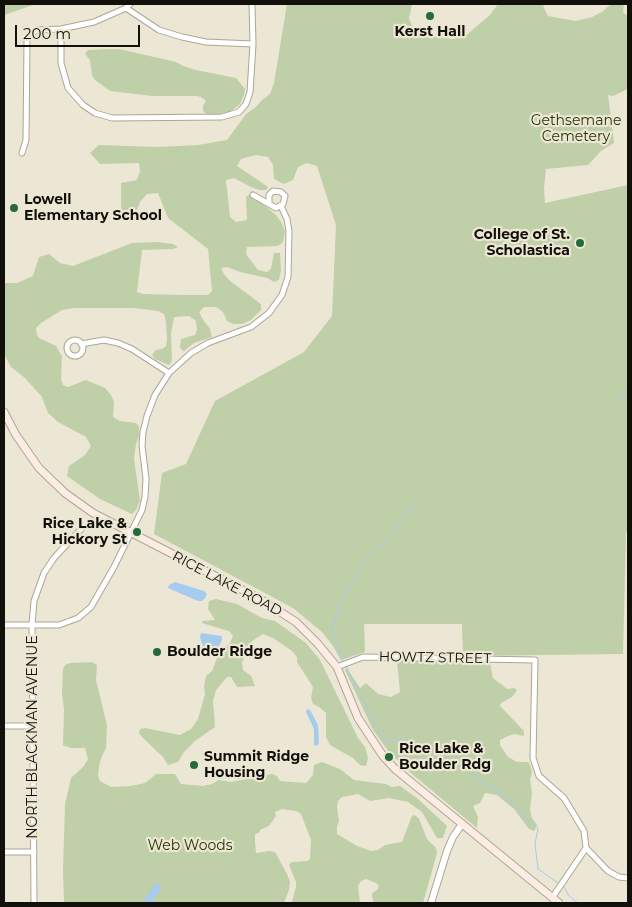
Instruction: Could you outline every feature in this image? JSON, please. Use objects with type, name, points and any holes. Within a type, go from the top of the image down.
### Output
[{"type":"main road","name":"RICE LAKE ROAD","points":[[4,412],[16,435],[39,468],[65,493],[94,513],[131,534],[260,599],[296,622],[337,667],[358,718],[383,756],[395,769],[559,903]]},
{"type":"street","points":[[62,29],[61,63],[68,88],[83,105],[95,113],[112,118],[222,117],[239,112],[246,104],[250,92],[253,44],[252,4]]},
{"type":"street","points":[[22,153],[26,140],[27,39],[30,34],[37,30],[62,29],[94,22],[128,6],[159,30],[182,37],[206,42],[253,44]]},
{"type":"street","points":[[268,203],[269,194],[279,190],[284,194],[285,199],[281,206]]},
{"type":"street","points":[[254,196],[273,207],[281,206]]},
{"type":"street","points":[[4,625],[59,625],[70,622],[92,607],[142,510],[146,479],[142,446],[147,416],[155,395],[169,373],[191,353],[208,343],[251,327],[262,320],[278,301],[288,277],[289,263],[289,232],[287,219],[281,206]]},
{"type":"street","points":[[81,344],[104,340],[118,343],[132,349],[169,373]]},
{"type":"street","name":"NORTH BLACKMAN AVENUE","points":[[34,903],[32,625],[34,601],[44,573],[54,558],[82,528]]},
{"type":"street","name":"HOWTZ STREET","points":[[337,667],[363,657],[535,660],[533,758],[539,776],[564,798],[584,832],[586,848]]},
{"type":"street","points":[[4,726],[33,726]]},
{"type":"street","points":[[431,903],[447,851],[453,837],[462,824]]},
{"type":"street","points":[[552,898],[586,848],[608,871],[619,877],[628,878]]},
{"type":"street","points":[[4,852],[34,852]]},
{"type":"green space","points":[[4,4],[36,4],[4,15]]},
{"type":"green space","name":"Gethsemane Cemetery","points":[[287,4],[412,4],[409,18],[413,29],[427,36],[454,39],[465,36],[490,15],[498,4],[543,4],[548,16],[576,21],[592,17],[602,12],[611,4],[624,4],[623,12],[628,16],[628,89],[613,96],[608,95],[614,143],[601,151],[588,165],[546,169],[544,188],[545,203],[628,185],[628,532],[626,532],[623,654],[463,656],[462,624],[364,624],[365,652],[341,660],[322,632],[293,608],[154,534],[162,473],[186,464],[215,401],[304,352],[332,316],[336,225],[317,166],[307,163],[298,167],[293,180],[284,184],[274,179],[273,165],[268,157],[256,155],[241,159],[237,166],[268,187],[266,190],[251,187],[234,178],[226,180],[230,217],[236,222],[247,220],[246,197],[252,193],[276,215],[285,231],[283,242],[278,246],[247,247],[246,254],[258,270],[267,272],[271,269],[274,253],[280,253],[281,270],[279,280],[274,282],[267,278],[227,267],[221,268],[230,281],[261,304],[261,310],[251,320],[242,324],[233,324],[227,321],[223,312],[216,307],[204,307],[199,312],[210,329],[212,337],[194,343],[184,351],[180,348],[181,339],[195,335],[197,330],[196,321],[189,316],[174,317],[171,334],[172,361],[169,365],[155,359],[152,355],[156,350],[166,346],[167,340],[164,314],[158,311],[134,308],[74,308],[62,310],[36,328],[39,338],[56,346],[62,356],[61,379],[63,385],[68,387],[86,380],[105,388],[114,402],[113,417],[120,421],[136,423],[139,427],[134,459],[140,500],[132,514],[100,499],[67,476],[69,466],[85,455],[91,446],[86,437],[58,422],[48,413],[42,397],[25,378],[11,367],[4,354],[4,283],[17,283],[33,276],[39,257],[49,254],[60,263],[73,266],[132,243],[157,242],[173,244],[178,247],[173,249],[142,250],[137,292],[143,294],[208,295],[212,291],[208,249],[168,218],[158,193],[147,194],[140,202],[134,218],[125,220],[121,211],[121,183],[137,180],[140,171],[139,163],[100,164],[90,153],[99,145],[157,147],[198,145],[227,140],[246,114],[270,94],[274,83]]},
{"type":"green space","points":[[119,49],[176,62],[196,70],[236,78],[245,89],[244,95],[240,104],[229,113],[207,114],[203,111],[206,101],[201,97],[153,96],[110,91],[95,80],[92,75],[90,60],[85,54],[88,50]]},
{"type":"green space","points":[[216,599],[237,604],[262,618],[275,621],[306,643],[320,660],[358,738],[365,747],[368,758],[366,766],[360,765],[353,758],[330,745],[326,737],[326,713],[313,704],[311,698],[313,687],[297,662],[297,657],[292,651],[273,638],[263,634],[252,641],[242,662],[243,670],[251,676],[255,686],[237,687],[231,677],[227,677],[216,690],[213,701],[215,727],[195,741],[184,752],[178,762],[168,765],[163,757],[143,738],[139,733],[140,729],[145,728],[180,735],[191,729],[198,719],[205,694],[206,676],[212,671],[219,653],[230,643],[233,636],[229,631],[202,623],[202,621],[215,620],[208,609],[209,601]]},
{"type":"green space","points":[[397,661],[490,663],[493,678],[507,689],[514,688],[517,690],[512,697],[501,703],[500,706],[524,731],[524,736],[515,734],[508,736],[500,740],[500,745],[508,757],[517,762],[528,762],[531,767],[532,793],[530,810],[532,818],[537,825],[534,831],[529,829],[514,809],[497,795],[485,793],[480,803],[473,806],[478,817],[477,828],[412,774],[389,752],[373,730],[345,670],[347,668],[360,688],[366,683],[378,694],[391,697],[400,692]]},
{"type":"green space","name":"Web Woods","points":[[92,662],[97,665],[96,680],[107,725],[106,748],[99,766],[98,776],[100,781],[111,787],[131,786],[145,783],[156,774],[175,774],[181,784],[203,786],[219,780],[231,782],[272,774],[277,776],[280,781],[306,783],[313,775],[314,765],[322,762],[340,769],[354,780],[386,784],[392,787],[400,786],[417,798],[447,826],[443,838],[437,838],[422,812],[408,802],[389,798],[370,801],[358,794],[342,797],[338,801],[339,821],[337,834],[357,846],[371,851],[378,850],[385,845],[402,842],[411,818],[413,815],[416,816],[427,839],[436,848],[437,853],[423,903],[374,903],[372,893],[379,886],[366,879],[361,881],[358,886],[360,903],[292,902],[296,882],[289,865],[292,862],[310,859],[311,840],[301,814],[296,811],[282,809],[275,812],[276,816],[269,826],[255,834],[255,842],[256,853],[275,852],[287,874],[290,882],[284,903],[64,903],[65,804],[71,778],[84,766],[88,759],[85,748],[71,748],[63,745],[63,669],[65,665],[70,663]]},
{"type":"water","points":[[175,582],[204,591],[207,594],[202,601],[198,601],[168,588],[169,585]]},
{"type":"water","points":[[201,633],[222,636],[216,652],[209,656],[206,656],[200,637]]},
{"type":"water","points":[[307,709],[310,710],[318,725],[319,743],[317,746],[314,745],[314,729],[306,712]]},
{"type":"water","points":[[156,883],[161,887],[158,894],[153,897],[155,903],[142,903]]},
{"type":"waterway","points":[[619,397],[628,396]]},
{"type":"waterway","points":[[343,662],[332,628],[341,603],[362,562],[392,535],[413,503]]},
{"type":"waterway","points":[[345,665],[383,738],[392,743],[400,739],[419,747],[429,747],[437,754],[447,753],[455,755],[483,782],[506,795],[524,817],[538,828],[535,844],[538,869],[558,883]]},
{"type":"waterway","points":[[564,887],[569,896],[578,903]]},
{"type":"place","name":"Kerst Hall","points":[[430,16]]},
{"type":"place","name":"Lowell Elementary School","points":[[14,208]]},
{"type":"place","name":"College of St. Scholastica","points":[[580,243]]},
{"type":"place","name":"Rice Lake & Hickory St","points":[[137,532]]},
{"type":"place","name":"Boulder Ridge","points":[[157,652]]},
{"type":"place","name":"Rice Lake & Boulder Rdg","points":[[389,757]]},
{"type":"place","name":"Summit Ridge Housing","points":[[194,765]]}]
